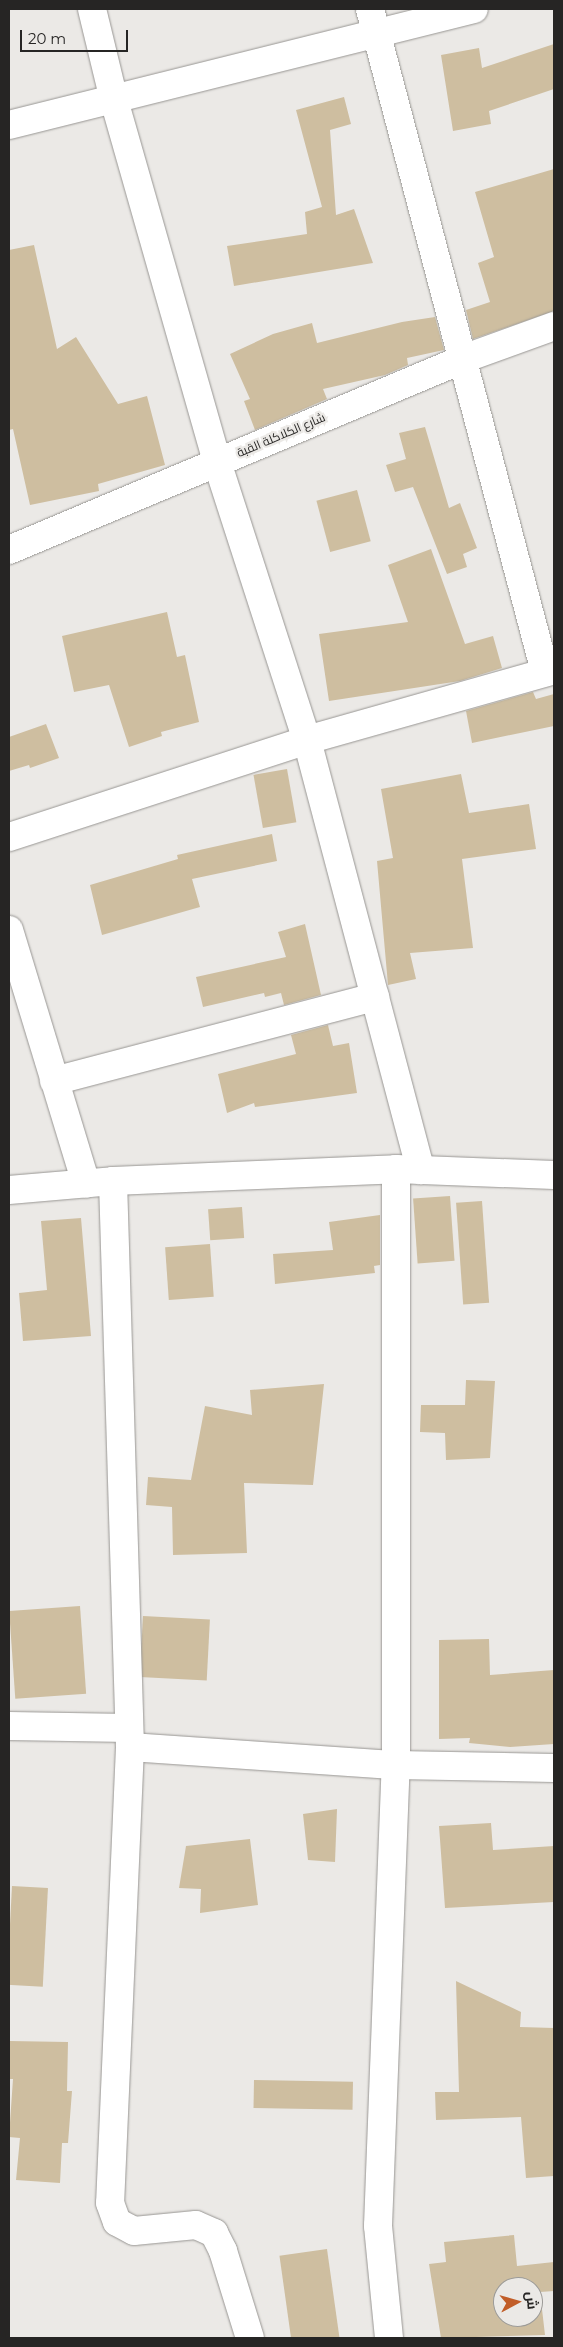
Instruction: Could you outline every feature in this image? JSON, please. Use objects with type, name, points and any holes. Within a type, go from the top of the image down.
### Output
[{"type":"street","points":[[92,9],[114,100],[217,462],[307,740],[375,997],[408,1170],[396,1764],[378,2226],[390,2338]]},
{"type":"street","points":[[9,125],[114,100],[373,20],[474,9]]},
{"type":"street","points":[[9,837],[307,740],[549,671],[463,359],[373,20]]},
{"type":"street","name":"شارع الكلاكلة القبة","points":[[9,548],[463,359],[554,326]]},
{"type":"street","points":[[9,930],[86,1184]]},
{"type":"street","points":[[54,1081],[375,997]]},
{"type":"street","points":[[9,1190],[113,1181],[408,1170],[554,1175]]},
{"type":"street","points":[[113,1181],[129,1738],[110,2203],[117,2222],[134,2231],[196,2225],[214,2233],[223,2251],[250,2338]]},
{"type":"street","points":[[9,1726],[396,1764],[554,1768]]},
{"type":"building","points":[[554,44],[554,89],[489,111],[491,124],[453,131],[441,55],[479,48],[482,68]]},
{"type":"building","points":[[344,97],[351,124],[330,130],[336,215],[354,209],[373,263],[234,286],[227,246],[307,234],[305,212],[322,207],[296,110]]},
{"type":"building","points":[[554,169],[554,311],[473,339],[466,310],[490,302],[478,263],[494,257],[475,192]]},
{"type":"building","points":[[34,245],[57,349],[76,337],[118,404],[147,396],[165,465],[98,484],[99,491],[30,505],[13,429],[9,430],[9,250]]},
{"type":"building","points":[[435,317],[444,350],[407,358],[408,365],[385,375],[323,389],[327,399],[255,430],[244,401],[250,399],[230,354],[273,334],[312,323],[317,343],[402,322]]},
{"type":"building","points":[[425,427],[449,508],[460,503],[477,548],[463,554],[467,567],[447,574],[413,487],[395,492],[386,465],[406,459],[399,433]]},
{"type":"building","points":[[357,490],[371,541],[330,552],[316,501]]},
{"type":"building","points":[[431,549],[465,644],[493,636],[502,668],[460,681],[329,701],[319,634],[408,622],[388,565]]},
{"type":"building","points":[[167,612],[177,657],[185,655],[199,722],[161,732],[162,736],[129,747],[109,685],[74,692],[62,636]]},
{"type":"building","points":[[533,692],[536,699],[554,694],[554,726],[472,743],[466,711]]},
{"type":"building","points":[[46,724],[59,758],[30,768],[29,765],[9,771],[9,737]]},
{"type":"building","points":[[287,769],[296,822],[263,828],[254,775]]},
{"type":"building","points":[[461,774],[469,813],[529,804],[536,849],[462,859],[473,948],[410,953],[416,979],[388,985],[377,861],[393,858],[381,789]]},
{"type":"building","points":[[272,834],[277,861],[192,879],[200,907],[102,935],[90,885],[178,859],[177,855]]},
{"type":"building","points":[[305,924],[321,995],[284,1005],[281,993],[265,997],[264,993],[203,1007],[196,977],[286,957],[278,932]]},
{"type":"building","points":[[328,1025],[333,1046],[349,1043],[357,1093],[255,1107],[254,1103],[227,1113],[218,1074],[296,1054],[291,1035]]},
{"type":"building","points":[[450,1196],[455,1261],[418,1263],[413,1199]]},
{"type":"building","points":[[482,1201],[489,1303],[463,1305],[456,1203]]},
{"type":"building","points":[[242,1207],[244,1238],[210,1240],[208,1209]]},
{"type":"building","points":[[380,1215],[380,1265],[374,1266],[375,1273],[275,1284],[273,1254],[333,1250],[329,1222]]},
{"type":"building","points":[[81,1218],[91,1336],[23,1341],[19,1293],[47,1290],[41,1221]]},
{"type":"building","points":[[210,1244],[214,1297],[169,1300],[165,1247]]},
{"type":"building","points":[[466,1380],[495,1381],[490,1458],[446,1460],[445,1433],[420,1432],[421,1405],[465,1405]]},
{"type":"building","points":[[324,1384],[313,1485],[244,1483],[247,1553],[173,1555],[172,1507],[146,1505],[148,1477],[191,1480],[205,1406],[252,1415],[250,1390]]},
{"type":"building","points":[[80,1606],[86,1694],[15,1699],[9,1611]]},
{"type":"building","points":[[143,1616],[210,1620],[207,1680],[140,1677]]},
{"type":"building","points":[[489,1639],[490,1675],[554,1670],[554,1744],[510,1747],[469,1743],[470,1738],[439,1739],[439,1640]]},
{"type":"building","points":[[337,1809],[335,1862],[308,1860],[303,1814]]},
{"type":"building","points":[[491,1823],[493,1850],[554,1846],[554,1902],[445,1908],[439,1826]]},
{"type":"building","points":[[250,1839],[258,1905],[200,1913],[201,1889],[179,1888],[186,1846]]},
{"type":"building","points":[[12,1886],[48,1888],[43,1987],[9,1985]]},
{"type":"building","points":[[456,1981],[521,2012],[520,2027],[554,2028],[554,2176],[526,2178],[521,2117],[436,2120],[435,2092],[459,2092]]},
{"type":"building","points":[[9,2041],[68,2042],[67,2091],[72,2091],[68,2143],[62,2143],[60,2183],[16,2180],[20,2138],[9,2137],[13,2079],[9,2079]]},
{"type":"building","points":[[254,2080],[353,2082],[352,2110],[254,2108]]},
{"type":"building","points":[[514,2235],[517,2266],[554,2262],[554,2291],[543,2292],[543,2277],[493,2277],[493,2327],[543,2327],[543,2318],[545,2335],[441,2338],[429,2264],[446,2262],[444,2242]]},
{"type":"building","points":[[327,2249],[340,2338],[291,2338],[279,2256]]}]
